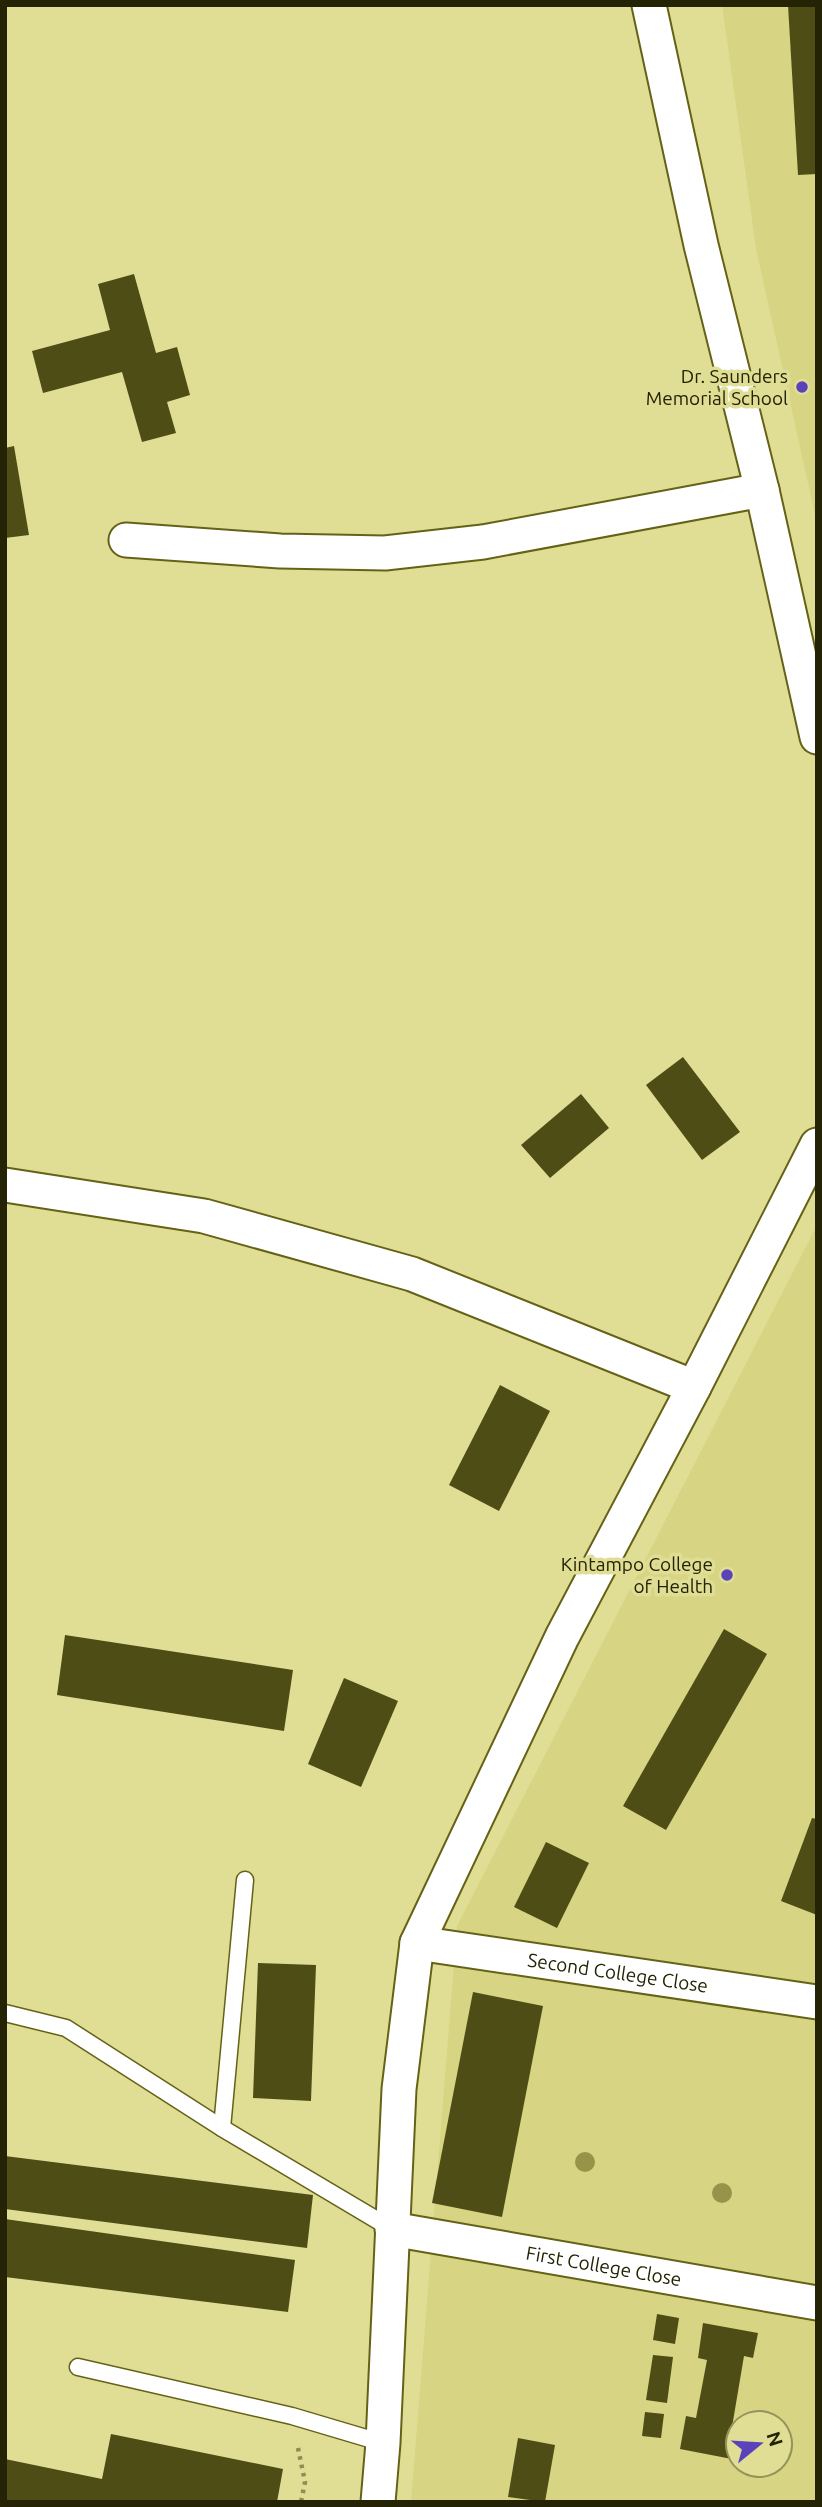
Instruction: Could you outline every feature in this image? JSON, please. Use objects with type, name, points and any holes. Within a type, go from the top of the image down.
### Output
[{"type":"street","points":[[649,5],[701,245],[762,490],[817,737]]},
{"type":"street","points":[[126,540],[280,551],[385,553],[483,542],[762,490]]},
{"type":"street","points":[[377,2502],[383,2443],[399,2089],[417,1943],[562,1637],[694,1387],[817,1144]]},
{"type":"street","points":[[5,1185],[204,1216],[412,1274],[694,1387]]},
{"type":"street","name":"Second College Close","points":[[417,1943],[817,2002]]},
{"type":"street","name":"First College Close","points":[[391,2229],[817,2303]]},
{"type":"lane","points":[[222,2128],[245,1880]]},
{"type":"lane","points":[[5,2013],[66,2028],[222,2128],[391,2229]]},
{"type":"lane","points":[[78,2367],[292,2417],[383,2443]]},
{"type":"path","points":[[292,2417],[305,2482],[301,2502]]},
{"type":"shaded area","name":"Dr. Saunders Memorial School","points":[[722,5],[817,5],[817,524],[756,249]]},
{"type":"shaded area","name":"Kintampo College of Health","points":[[817,1225],[817,2502],[411,2502],[457,1926]]},
{"type":"building","points":[[788,5],[817,5],[817,174],[798,175]]},
{"type":"building","points":[[134,274],[156,353],[177,347],[190,395],[167,402],[176,433],[142,442],[122,372],[43,393],[32,351],[110,330],[98,284]]},
{"type":"building","points":[[14,446],[29,535],[5,538],[5,448]]},
{"type":"building","points":[[683,1057],[740,1132],[702,1160],[646,1085]]},
{"type":"building","points":[[581,1094],[609,1128],[550,1178],[521,1145]]},
{"type":"building","points":[[500,1385],[550,1411],[499,1511],[449,1485]]},
{"type":"building","points":[[724,1629],[767,1654],[666,1830],[623,1806]]},
{"type":"building","points":[[65,1635],[293,1670],[284,1731],[57,1695]]},
{"type":"building","points":[[344,1678],[398,1701],[361,1787],[308,1764]]},
{"type":"building","points":[[812,1818],[817,1819],[817,1915],[781,1901]]},
{"type":"building","points":[[546,1842],[589,1863],[557,1928],[514,1907]]},
{"type":"building","points":[[258,1963],[316,1965],[311,2101],[253,2098]]},
{"type":"building","points":[[473,1992],[543,2006],[502,2217],[432,2203]]},
{"type":"building","points":[[5,2156],[313,2195],[307,2248],[5,2209]]},
{"type":"building","points":[[5,2219],[295,2260],[288,2312],[5,2277]]},
{"type":"building","points":[[657,2314],[679,2318],[675,2344],[653,2340]]},
{"type":"building","points":[[703,2323],[758,2333],[753,2358],[744,2356],[735,2409],[724,2409],[724,2457],[680,2449],[686,2416],[696,2418],[707,2360],[698,2358]]},
{"type":"building","points":[[653,2355],[673,2357],[667,2403],[646,2400]]},
{"type":"building","points":[[645,2412],[664,2414],[661,2438],[642,2436]]},
{"type":"building","points":[[111,2434],[283,2469],[277,2502],[5,2502],[5,2459],[102,2479]]},
{"type":"building","points":[[518,2438],[555,2445],[545,2502],[508,2497]]},
{"type":"place","name":"Dr. Saunders Memorial School","points":[[802,387]]},
{"type":"place","name":"Kintampo College of Health","points":[[727,1575]]}]
